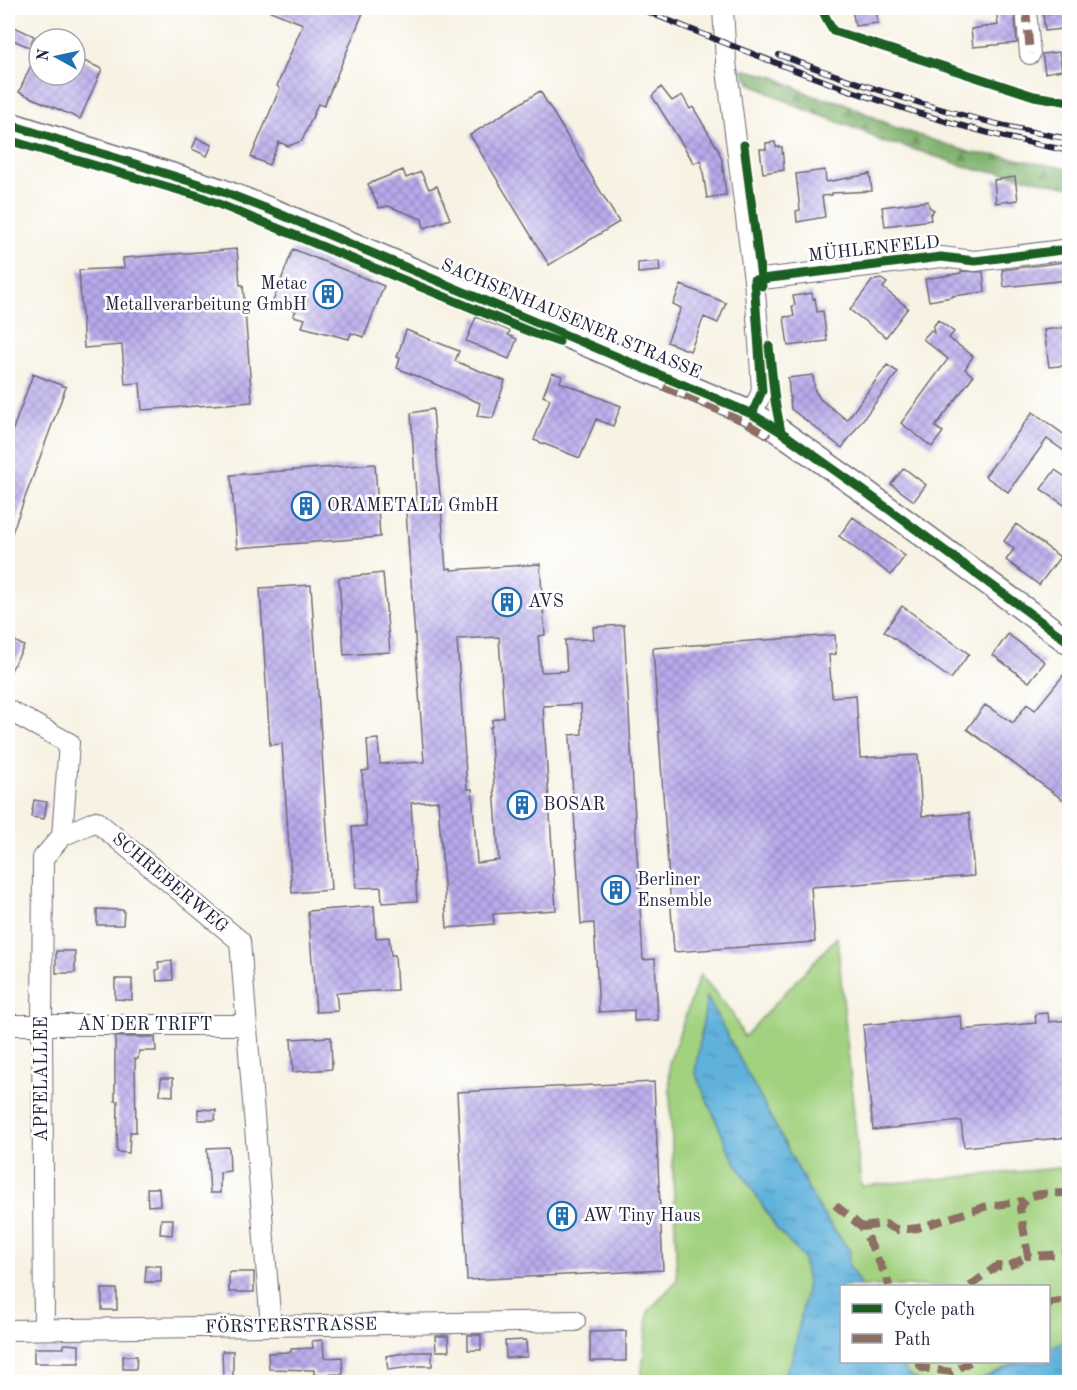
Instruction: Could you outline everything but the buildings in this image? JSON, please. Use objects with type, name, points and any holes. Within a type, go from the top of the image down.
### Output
[{"type":"main road","name":"SACHSENHAUSENER STRASSE","points":[[8,124],[182,178],[275,212],[752,414],[855,484],[1070,643]]},
{"type":"street","points":[[723,8],[726,62],[753,280],[762,391],[752,414]]},
{"type":"street","points":[[1026,8],[1030,54]]},
{"type":"street","name":"MÜHLENFELD","points":[[753,280],[941,257],[975,261],[1070,249]]},
{"type":"street","points":[[8,710],[69,743],[62,836]]},
{"type":"street","name":"SCHREBERWEG","points":[[62,836],[96,821],[240,941],[271,1326]]},
{"type":"street","name":"APFELALLEE","points":[[44,1329],[43,858],[62,836]]},
{"type":"street","name":"AN DER TRIFT","points":[[8,1025],[246,1025]]},
{"type":"street","name":"FÖRSTERSTRASSE","points":[[8,1329],[575,1321]]},
{"type":"green space","points":[[742,69],[775,77],[813,96],[842,102],[894,127],[972,153],[1002,156],[1069,169],[1069,187],[999,172],[976,170],[901,145],[884,143],[867,133],[796,106],[749,83]]},
{"type":"green space","points":[[837,937],[861,1186],[1069,1167],[1069,1339],[1050,1348],[1050,1285],[860,1285],[848,1263],[850,1251],[821,1212],[695,1072],[730,1153],[777,1229],[803,1257],[807,1285],[793,1357],[780,1382],[641,1381],[648,1312],[677,1280],[669,1063],[700,974],[732,1013],[744,1037]]},
{"type":"green space","points":[[902,1363],[1017,1363],[974,1382],[921,1382],[907,1374]]},
{"type":"water","points":[[707,997],[821,1212],[850,1251],[848,1263],[860,1285],[840,1285],[840,1363],[902,1363],[907,1374],[921,1382],[780,1382],[793,1357],[807,1285],[803,1257],[777,1229],[730,1153],[695,1072]]},
{"type":"water","points":[[1069,1339],[1069,1382],[974,1382],[1017,1363],[1050,1363],[1050,1348]]},
{"type":"railway","points":[[638,8],[797,71],[904,108],[959,125],[1070,151]]},
{"type":"railway","points":[[779,55],[923,104],[996,124],[1070,139]]},
{"type":"marked path","points":[[1026,8],[1030,54]]},
{"type":"marked path","points":[[664,386],[747,423],[770,436]]},
{"type":"marked path","points":[[1070,1193],[1048,1193],[1034,1196],[1023,1202],[1020,1208],[1028,1256],[1070,1254]]},
{"type":"marked path","points":[[862,1227],[885,1224],[898,1230],[918,1228],[984,1207],[1023,1201]]},
{"type":"marked path","points":[[835,1205],[862,1227],[889,1285]]},
{"type":"marked path","points":[[971,1285],[997,1266],[1007,1267],[1028,1256]]},
{"type":"marked path","points":[[1050,1304],[1070,1300]]},
{"type":"marked path","points":[[919,1363],[922,1368],[951,1372],[968,1363]]},
{"type":"cycle path","points":[[821,8],[833,31],[1034,96],[1070,102]]},
{"type":"cycle path","points":[[8,124],[221,191],[275,212],[752,414],[864,491],[1070,643]]},
{"type":"cycle path","points":[[8,140],[199,196],[559,342]]},
{"type":"cycle path","points":[[744,145],[762,286]]},
{"type":"cycle path","points":[[752,414],[762,391],[754,280],[941,257],[975,261],[1070,249]]},
{"type":"cycle path","points":[[769,346],[781,432]]},
{"type":"place","name":"Metac Metallverarbeitung GmbH","points":[[328,294]]},
{"type":"place","name":"ORAMETALL GmbH","points":[[306,506]]},
{"type":"place","name":"AVS","points":[[507,602]]},
{"type":"place","name":"BOSAR","points":[[522,805]]},
{"type":"place","name":"Berliner Ensemble","points":[[616,890]]},
{"type":"place","name":"AW Tiny Haus","points":[[562,1216]]}]
